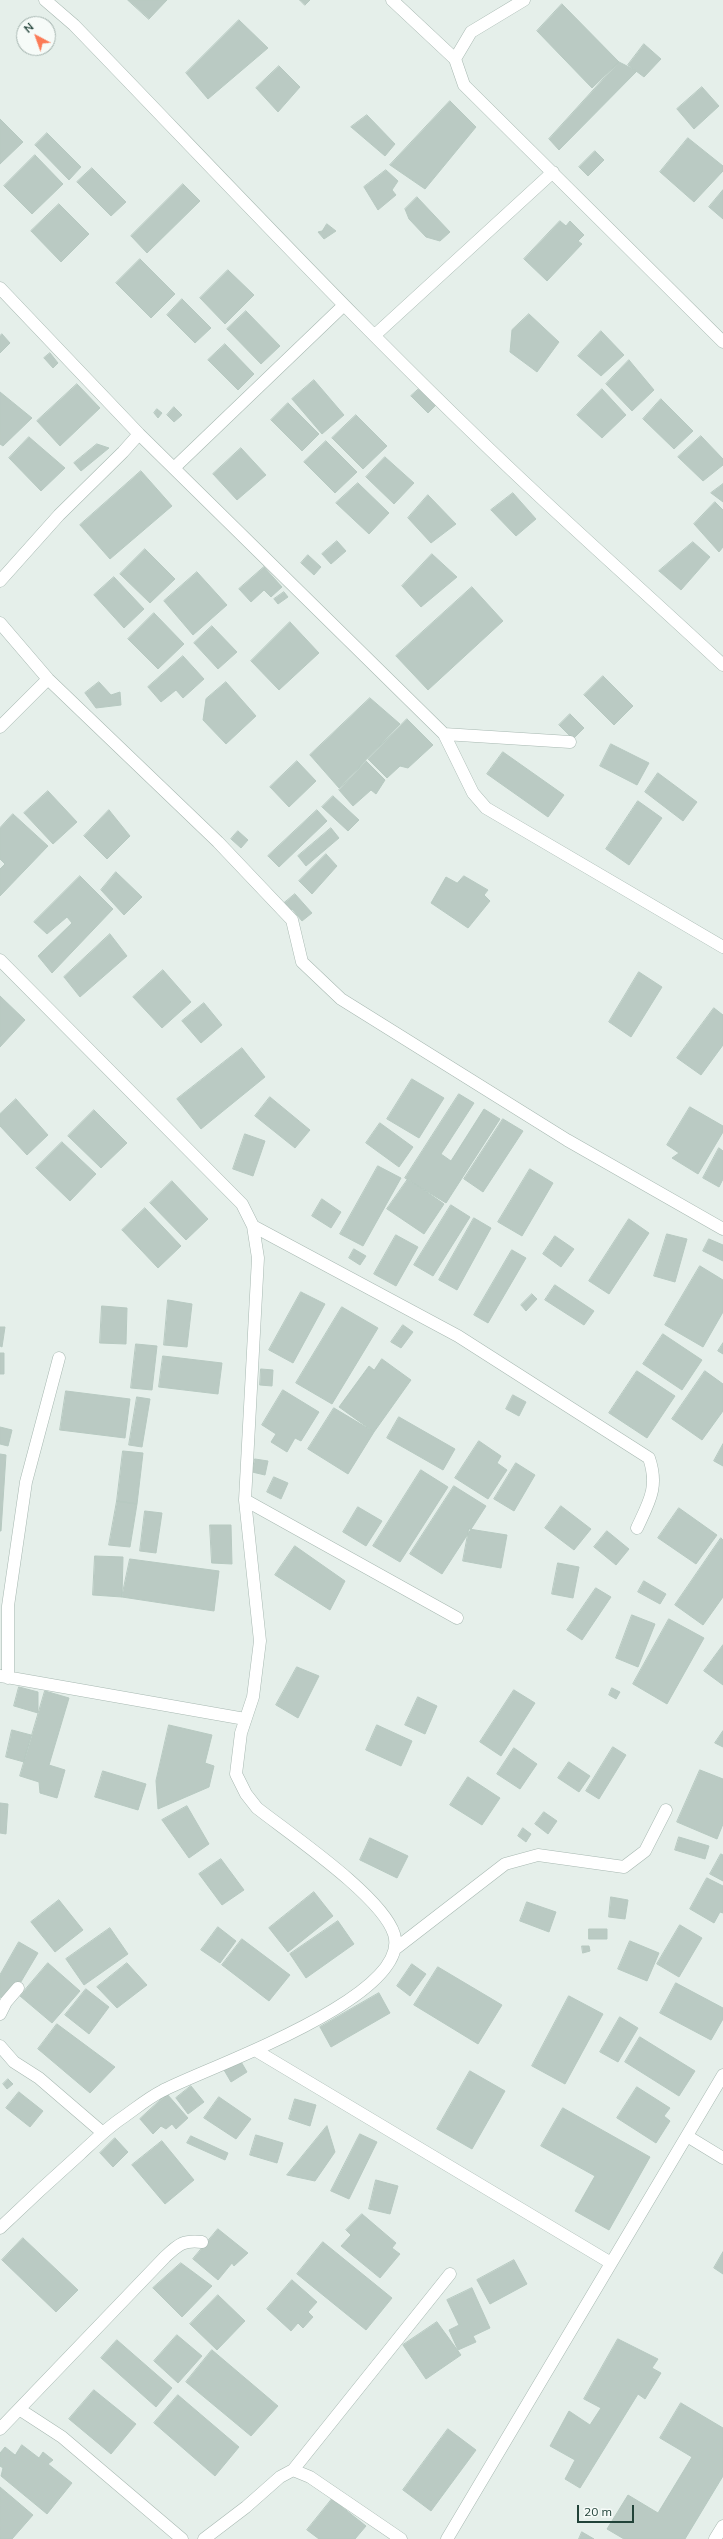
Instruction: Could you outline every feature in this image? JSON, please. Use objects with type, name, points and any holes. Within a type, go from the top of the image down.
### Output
[{"type":"street","points":[[45,0],[74,25],[344,305],[538,494],[723,666]]},
{"type":"street","points":[[392,0],[455,59],[464,85],[723,342]]},
{"type":"street","points":[[455,59],[471,32],[524,0]]},
{"type":"street","points":[[375,335],[553,172]]},
{"type":"street","points":[[0,288],[139,434],[444,734],[473,793],[486,808],[723,947]]},
{"type":"street","points":[[174,468],[344,305]]},
{"type":"street","points":[[0,581],[59,515],[123,452],[139,434]]},
{"type":"street","points":[[0,623],[48,679],[218,842],[292,920],[302,962],[341,999],[567,1140],[723,1228]]},
{"type":"street","points":[[0,727],[48,679]]},
{"type":"street","points":[[444,734],[570,742]]},
{"type":"street","points":[[0,960],[242,1204],[253,1226],[258,1258],[245,1500],[260,1641],[253,1697],[241,1733],[236,1774],[246,1794],[256,1808],[362,1890],[384,1916],[394,1934],[395,1949],[391,1960],[374,1980],[342,2005],[280,2040],[161,2091],[103,2133],[0,2228]]},
{"type":"street","points":[[253,1226],[458,1336],[649,1458],[655,1474],[651,1499],[637,1528]]},
{"type":"street","points":[[59,1358],[26,1482],[8,1606],[4,1677],[245,1720]]},
{"type":"street","points":[[245,1500],[457,1618]]},
{"type":"street","points":[[395,1949],[505,1864],[538,1855],[624,1867],[645,1851],[666,1810]]},
{"type":"street","points":[[0,2014],[6,2002],[18,1988]]},
{"type":"street","points":[[0,2046],[14,2062],[39,2078],[103,2133]]},
{"type":"street","points":[[255,2050],[611,2263]]},
{"type":"street","points":[[446,2539],[688,2136],[723,2074]]},
{"type":"street","points":[[688,2136],[723,2158]]},
{"type":"street","points":[[0,2429],[165,2257],[188,2241],[202,2242]]},
{"type":"street","points":[[204,2539],[246,2507],[280,2477],[293,2470],[450,2274]]},
{"type":"street","points":[[19,2409],[62,2437],[182,2539]]},
{"type":"street","points":[[293,2470],[310,2478],[401,2539]]},
{"type":"street","points":[[716,2539],[723,2526]]},
{"type":"building","points":[[128,0],[167,0],[149,19]]},
{"type":"building","points":[[300,0],[310,0],[305,5]]},
{"type":"building","points":[[562,4],[619,62],[592,88],[537,31]]},
{"type":"building","points":[[239,20],[268,48],[208,99],[186,73]]},
{"type":"building","points":[[644,44],[661,59],[644,77],[628,65]]},
{"type":"building","points":[[619,62],[637,71],[559,150],[549,139]]},
{"type":"building","points":[[279,66],[300,87],[278,112],[256,88]]},
{"type":"building","points":[[702,87],[719,106],[694,129],[677,109]]},
{"type":"building","points":[[450,101],[476,127],[425,189],[390,165]]},
{"type":"building","points":[[367,115],[395,144],[385,156],[351,127]]},
{"type":"building","points":[[0,119],[23,142],[0,164]]},
{"type":"building","points":[[47,133],[81,167],[69,180],[35,145]]},
{"type":"building","points":[[688,138],[723,166],[723,171],[694,202],[660,172]]},
{"type":"building","points":[[595,151],[604,160],[588,176],[579,167]]},
{"type":"building","points":[[35,155],[63,184],[32,214],[4,186]]},
{"type":"building","points":[[92,168],[126,202],[111,216],[77,182]]},
{"type":"building","points":[[386,170],[398,181],[392,190],[396,195],[378,210],[364,187]]},
{"type":"building","points":[[183,184],[200,201],[147,253],[131,236]]},
{"type":"building","points":[[723,190],[723,219],[709,207]]},
{"type":"building","points":[[417,197],[450,232],[440,241],[426,237],[409,219],[405,209]]},
{"type":"building","points":[[59,204],[89,234],[61,262],[31,231]]},
{"type":"building","points":[[560,221],[566,226],[570,221],[584,235],[578,241],[582,244],[547,281],[524,259]]},
{"type":"building","points":[[327,224],[336,231],[324,239],[318,232],[322,231]]},
{"type":"building","points":[[140,259],[175,294],[151,318],[116,283]]},
{"type":"building","points":[[228,270],[254,295],[225,324],[200,298]]},
{"type":"building","points":[[182,299],[211,328],[195,343],[167,315]]},
{"type":"building","points":[[246,311],[280,346],[261,364],[227,329]]},
{"type":"building","points":[[529,314],[559,342],[537,372],[510,352],[512,330]]},
{"type":"building","points":[[601,331],[624,355],[601,376],[578,356]]},
{"type":"building","points":[[2,334],[10,343],[0,353],[0,336]]},
{"type":"building","points":[[225,344],[254,374],[238,390],[208,360]]},
{"type":"building","points":[[50,353],[58,363],[53,368],[44,358]]},
{"type":"building","points":[[629,360],[654,390],[632,411],[606,384]]},
{"type":"building","points":[[314,380],[344,415],[322,434],[292,399]]},
{"type":"building","points":[[77,384],[100,408],[60,446],[37,421]]},
{"type":"building","points":[[421,387],[438,403],[428,413],[411,396]]},
{"type":"building","points":[[602,389],[626,415],[602,438],[577,415]]},
{"type":"building","points":[[0,392],[32,418],[3,446],[0,444]]},
{"type":"building","points":[[661,399],[693,431],[674,449],[643,419]]},
{"type":"building","points":[[288,403],[319,434],[302,451],[271,420]]},
{"type":"building","points":[[174,407],[182,415],[174,422],[167,415]]},
{"type":"building","points":[[157,409],[162,413],[158,418],[154,413]]},
{"type":"building","points":[[356,415],[387,446],[363,469],[332,438]]},
{"type":"building","points":[[701,436],[723,459],[723,465],[703,481],[678,457]]},
{"type":"building","points":[[29,437],[65,468],[41,491],[9,458]]},
{"type":"building","points":[[326,441],[357,472],[335,493],[304,462]]},
{"type":"building","points":[[97,444],[109,448],[81,471],[74,463]]},
{"type":"building","points":[[241,448],[266,475],[237,500],[213,474]]},
{"type":"building","points":[[385,457],[414,483],[394,504],[366,477]]},
{"type":"building","points":[[141,471],[172,506],[110,559],[80,525]]},
{"type":"building","points":[[358,483],[389,513],[369,534],[336,503]]},
{"type":"building","points":[[723,484],[723,502],[711,493]]},
{"type":"building","points":[[513,493],[536,519],[516,536],[491,510]]},
{"type":"building","points":[[428,495],[456,524],[431,543],[408,518]]},
{"type":"building","points":[[715,502],[723,510],[723,547],[719,552],[694,524]]},
{"type":"building","points":[[337,541],[346,551],[331,564],[322,554]]},
{"type":"building","points":[[693,542],[710,557],[681,590],[659,571]]},
{"type":"building","points":[[145,549],[175,579],[150,603],[120,574]]},
{"type":"building","points":[[432,554],[457,577],[421,607],[402,586]]},
{"type":"building","points":[[308,555],[321,567],[314,575],[301,563]]},
{"type":"building","points":[[264,567],[282,587],[271,597],[264,590],[251,602],[239,589]]},
{"type":"building","points":[[197,572],[227,605],[193,635],[164,601]]},
{"type":"building","points":[[114,577],[144,609],[124,628],[94,595]]},
{"type":"building","points":[[472,587],[503,621],[428,690],[396,656]]},
{"type":"building","points":[[284,592],[288,597],[278,604],[274,599]]},
{"type":"building","points":[[154,613],[184,644],[158,669],[128,639]]},
{"type":"building","points":[[290,622],[319,653],[279,690],[251,661]]},
{"type":"building","points":[[212,626],[237,652],[218,669],[194,643]]},
{"type":"building","points":[[183,656],[204,679],[183,698],[176,690],[161,702],[148,687]]},
{"type":"building","points":[[603,676],[633,706],[614,725],[584,695]]},
{"type":"building","points":[[99,682],[111,695],[120,692],[121,705],[96,708],[85,693]]},
{"type":"building","points":[[226,682],[256,716],[226,744],[203,720],[206,699]]},
{"type":"building","points":[[370,698],[400,724],[339,788],[310,755]]},
{"type":"building","points":[[570,714],[584,728],[573,739],[559,725]]},
{"type":"building","points":[[407,719],[433,745],[408,768],[400,766],[387,778],[368,759]]},
{"type":"building","points":[[611,744],[649,763],[637,785],[600,766]]},
{"type":"building","points":[[503,752],[564,795],[548,817],[487,774]]},
{"type":"building","points":[[297,761],[316,781],[289,807],[270,787]]},
{"type":"building","points":[[366,761],[385,780],[376,794],[371,790],[353,806],[339,790]]},
{"type":"building","points":[[658,773],[697,802],[683,821],[645,792]]},
{"type":"building","points":[[48,791],[77,822],[53,844],[24,813]]},
{"type":"building","points":[[333,796],[359,820],[348,831],[322,807]]},
{"type":"building","points":[[638,801],[662,818],[629,865],[606,849]]},
{"type":"building","points":[[109,810],[130,836],[107,859],[84,836]]},
{"type":"building","points":[[317,810],[327,821],[279,867],[268,856]]},
{"type":"building","points":[[13,814],[48,846],[0,896],[0,869],[5,864],[0,859],[0,828]]},
{"type":"building","points":[[331,828],[339,838],[306,866],[298,856]]},
{"type":"building","points":[[238,831],[248,840],[241,848],[231,839]]},
{"type":"building","points":[[326,854],[337,866],[312,894],[299,881]]},
{"type":"building","points":[[116,872],[142,897],[124,915],[101,890]]},
{"type":"building","points":[[80,876],[113,909],[52,973],[38,956],[72,923],[67,917],[47,934],[34,922]]},
{"type":"building","points":[[464,876],[488,890],[484,895],[490,901],[468,928],[431,903],[446,877],[457,883]]},
{"type":"building","points":[[295,894],[312,913],[302,921],[292,909],[289,911],[283,904]]},
{"type":"building","points":[[110,934],[127,956],[80,997],[64,977]]},
{"type":"building","points":[[163,970],[191,1002],[162,1028],[133,997]]},
{"type":"building","points":[[639,972],[662,987],[631,1037],[609,1022]]},
{"type":"building","points":[[0,996],[25,1020],[0,1047]]},
{"type":"building","points":[[204,1003],[222,1025],[201,1043],[182,1021]]},
{"type":"building","points":[[714,1008],[723,1015],[723,1045],[701,1075],[677,1058]]},
{"type":"building","points":[[242,1048],[265,1077],[201,1129],[177,1099]]},
{"type":"building","points":[[412,1079],[444,1098],[419,1138],[387,1119]]},
{"type":"building","points":[[459,1094],[474,1103],[441,1154],[451,1161],[484,1109],[500,1119],[446,1203],[405,1178]]},
{"type":"building","points":[[270,1097],[310,1130],[295,1148],[255,1116]]},
{"type":"building","points":[[16,1099],[48,1135],[27,1155],[0,1126],[0,1114]]},
{"type":"building","points":[[690,1107],[723,1126],[723,1132],[698,1174],[672,1158],[679,1153],[667,1145]]},
{"type":"building","points":[[94,1110],[127,1143],[101,1168],[68,1136]]},
{"type":"building","points":[[503,1119],[523,1131],[483,1192],[464,1179]]},
{"type":"building","points":[[380,1123],[413,1147],[399,1167],[366,1143]]},
{"type":"building","points":[[245,1134],[265,1141],[253,1176],[233,1169]]},
{"type":"building","points":[[62,1142],[96,1174],[70,1201],[36,1168]]},
{"type":"building","points":[[719,1148],[723,1151],[723,1179],[719,1187],[703,1178]]},
{"type":"building","points":[[378,1166],[401,1178],[363,1246],[340,1234]]},
{"type":"building","points":[[530,1169],[553,1183],[522,1236],[498,1222]]},
{"type":"building","points":[[408,1179],[444,1204],[424,1234],[387,1209]]},
{"type":"building","points":[[172,1181],[208,1219],[186,1240],[150,1203]]},
{"type":"building","points":[[322,1199],[341,1212],[331,1228],[312,1216]]},
{"type":"building","points":[[451,1205],[470,1217],[433,1276],[414,1265]]},
{"type":"building","points":[[145,1208],[181,1246],[158,1268],[122,1230]]},
{"type":"building","points":[[474,1218],[491,1228],[457,1290],[439,1280]]},
{"type":"building","points":[[629,1219],[649,1233],[609,1294],[589,1281]]},
{"type":"building","points":[[667,1234],[687,1239],[675,1282],[654,1276]]},
{"type":"building","points":[[396,1235],[418,1247],[396,1286],[374,1274]]},
{"type":"building","points":[[555,1236],[574,1249],[561,1267],[543,1254]]},
{"type":"building","points":[[709,1239],[723,1245],[723,1261],[703,1251]]},
{"type":"building","points":[[354,1249],[366,1256],[360,1265],[349,1258]]},
{"type":"building","points":[[512,1250],[526,1258],[488,1323],[474,1315]]},
{"type":"building","points":[[700,1266],[723,1280],[723,1312],[703,1347],[665,1325]]},
{"type":"building","points":[[555,1285],[594,1311],[584,1325],[545,1300]]},
{"type":"building","points":[[301,1292],[325,1304],[293,1363],[269,1350]]},
{"type":"building","points":[[532,1294],[537,1299],[526,1311],[521,1305]]},
{"type":"building","points":[[168,1300],[192,1304],[187,1347],[164,1345]]},
{"type":"building","points":[[102,1306],[127,1308],[126,1344],[100,1343]]},
{"type":"building","points":[[342,1307],[378,1328],[332,1404],[296,1383]]},
{"type":"building","points":[[403,1325],[413,1332],[401,1348],[391,1342]]},
{"type":"building","points":[[0,1327],[5,1327],[2,1347],[0,1346]]},
{"type":"building","points":[[663,1334],[702,1360],[682,1390],[643,1364]]},
{"type":"building","points":[[723,1343],[723,1354],[718,1351]]},
{"type":"building","points":[[136,1344],[157,1346],[152,1390],[131,1388]]},
{"type":"building","points":[[0,1353],[4,1353],[4,1374],[0,1374]]},
{"type":"building","points":[[163,1356],[222,1363],[218,1394],[159,1387]]},
{"type":"building","points":[[382,1359],[411,1380],[374,1432],[339,1407],[369,1366],[374,1370]]},
{"type":"building","points":[[261,1369],[273,1370],[272,1386],[260,1385]]},
{"type":"building","points":[[637,1371],[675,1396],[647,1438],[609,1413]]},
{"type":"building","points":[[705,1371],[723,1384],[723,1411],[702,1440],[672,1419]]},
{"type":"building","points":[[283,1390],[319,1412],[301,1441],[295,1438],[287,1452],[271,1442],[276,1434],[262,1425]]},
{"type":"building","points":[[66,1391],[130,1399],[125,1438],[60,1430]]},
{"type":"building","points":[[513,1395],[526,1402],[519,1416],[506,1409]]},
{"type":"building","points":[[137,1397],[150,1399],[142,1447],[129,1445]]},
{"type":"building","points":[[334,1408],[374,1432],[348,1474],[308,1449]]},
{"type":"building","points":[[399,1417],[455,1449],[443,1470],[387,1438]]},
{"type":"building","points":[[0,1427],[12,1430],[8,1446],[0,1444]]},
{"type":"building","points":[[479,1441],[501,1456],[497,1463],[507,1470],[488,1499],[455,1478]]},
{"type":"building","points":[[723,1444],[723,1466],[714,1461]]},
{"type":"building","points":[[123,1451],[143,1453],[137,1504],[117,1501]]},
{"type":"building","points":[[0,1454],[6,1455],[1,1531],[0,1531]]},
{"type":"building","points":[[255,1459],[268,1461],[265,1475],[252,1472]]},
{"type":"building","points":[[516,1463],[535,1475],[514,1511],[494,1499]]},
{"type":"building","points":[[421,1470],[448,1487],[400,1562],[373,1546]]},
{"type":"building","points":[[274,1477],[288,1483],[281,1499],[267,1492]]},
{"type":"building","points":[[454,1486],[486,1506],[442,1574],[410,1554]]},
{"type":"building","points":[[117,1501],[137,1504],[130,1547],[109,1545]]},
{"type":"building","points":[[561,1506],[591,1529],[574,1550],[545,1528]]},
{"type":"building","points":[[358,1507],[382,1521],[366,1546],[343,1532]]},
{"type":"building","points":[[679,1508],[717,1535],[696,1564],[658,1538]]},
{"type":"building","points":[[145,1511],[162,1513],[156,1553],[140,1551]]},
{"type":"building","points":[[210,1525],[231,1525],[232,1564],[212,1563]]},
{"type":"building","points":[[469,1529],[507,1535],[501,1568],[463,1561]]},
{"type":"building","points":[[607,1531],[629,1549],[616,1565],[594,1547]]},
{"type":"building","points":[[721,1538],[723,1540],[723,1597],[703,1625],[675,1605]]},
{"type":"building","points":[[295,1546],[345,1581],[330,1610],[275,1575]]},
{"type":"building","points":[[95,1556],[123,1557],[122,1597],[93,1595]]},
{"type":"building","points":[[130,1559],[219,1571],[214,1611],[122,1597]]},
{"type":"building","points":[[558,1563],[579,1567],[573,1598],[552,1594]]},
{"type":"building","points":[[644,1581],[666,1594],[660,1604],[638,1592]]},
{"type":"building","points":[[596,1588],[611,1597],[582,1640],[567,1630]]},
{"type":"building","points":[[632,1615],[655,1624],[638,1667],[616,1658]]},
{"type":"building","points":[[669,1619],[704,1638],[667,1704],[633,1684]]},
{"type":"building","points":[[723,1645],[723,1685],[704,1671]]},
{"type":"building","points":[[297,1667],[319,1676],[298,1718],[276,1705]]},
{"type":"building","points":[[19,1687],[38,1692],[38,1713],[14,1706]]},
{"type":"building","points":[[612,1688],[620,1692],[616,1699],[609,1695]]},
{"type":"building","points":[[514,1690],[535,1703],[501,1756],[480,1742]]},
{"type":"building","points":[[45,1691],[69,1698],[49,1765],[65,1770],[57,1798],[40,1793],[39,1782],[20,1776]]},
{"type":"building","points":[[418,1697],[437,1706],[425,1734],[405,1725]]},
{"type":"building","points":[[169,1725],[212,1735],[205,1763],[214,1766],[209,1787],[158,1809],[156,1781]]},
{"type":"building","points":[[377,1725],[412,1741],[401,1766],[366,1750]]},
{"type":"building","points":[[12,1730],[31,1735],[24,1762],[6,1757]]},
{"type":"building","points":[[723,1731],[723,1747],[715,1743]]},
{"type":"building","points":[[613,1747],[626,1755],[599,1799],[586,1791]]},
{"type":"building","points":[[514,1748],[537,1764],[520,1789],[497,1774]]},
{"type":"building","points":[[569,1762],[590,1776],[579,1792],[558,1778]]},
{"type":"building","points":[[700,1770],[723,1779],[723,1824],[717,1839],[677,1822]]},
{"type":"building","points":[[103,1771],[146,1784],[138,1810],[95,1797]]},
{"type":"building","points":[[468,1777],[500,1798],[482,1825],[450,1805]]},
{"type":"building","points":[[0,1803],[8,1804],[6,1834],[0,1833]]},
{"type":"building","points":[[187,1806],[209,1844],[189,1858],[162,1820]]},
{"type":"building","points":[[544,1812],[557,1821],[548,1834],[535,1824]]},
{"type":"building","points":[[523,1828],[531,1834],[526,1842],[518,1836]]},
{"type":"building","points":[[679,1837],[709,1846],[705,1859],[675,1850]]},
{"type":"building","points":[[370,1838],[408,1856],[397,1878],[360,1860]]},
{"type":"building","points":[[721,1854],[723,1855],[723,1881],[710,1874]]},
{"type":"building","points":[[221,1859],[244,1890],[222,1905],[199,1874]]},
{"type":"building","points":[[707,1878],[723,1886],[723,1913],[720,1912],[714,1923],[690,1909]]},
{"type":"building","points":[[314,1892],[333,1916],[288,1952],[269,1928]]},
{"type":"building","points":[[611,1897],[628,1900],[625,1919],[609,1917]]},
{"type":"building","points":[[59,1900],[83,1930],[55,1952],[31,1922]]},
{"type":"building","points":[[527,1902],[556,1912],[549,1932],[520,1921]]},
{"type":"building","points":[[338,1921],[354,1944],[306,1978],[290,1954]]},
{"type":"building","points":[[680,1925],[702,1938],[679,1977],[657,1964]]},
{"type":"building","points":[[218,1927],[236,1941],[220,1963],[201,1950]]},
{"type":"building","points":[[110,1928],[128,1954],[84,1985],[66,1959]]},
{"type":"building","points":[[589,1929],[607,1929],[607,1939],[589,1939]]},
{"type":"building","points":[[242,1939],[290,1975],[269,2001],[222,1965]]},
{"type":"building","points":[[630,1941],[659,1953],[647,1981],[618,1969]]},
{"type":"building","points":[[19,1942],[38,1953],[9,2002],[0,1997],[0,1975]]},
{"type":"building","points":[[582,1946],[589,1946],[590,1951],[583,1953]]},
{"type":"building","points":[[48,1963],[80,1991],[52,2023],[20,1996]]},
{"type":"building","points":[[127,1963],[147,1985],[117,2008],[97,1987]]},
{"type":"building","points":[[412,1964],[426,1974],[410,1996],[397,1986]]},
{"type":"building","points":[[438,1967],[502,2005],[478,2044],[414,2005]]},
{"type":"building","points":[[676,1983],[723,2008],[723,2019],[711,2040],[660,2013]]},
{"type":"building","points":[[86,1989],[109,2007],[89,2034],[65,2015]]},
{"type":"building","points":[[379,1993],[390,2013],[331,2047],[320,2027]]},
{"type":"building","points":[[569,1996],[603,2014],[565,2084],[532,2066]]},
{"type":"building","points":[[620,2017],[638,2028],[618,2062],[600,2052]]},
{"type":"building","points":[[57,2024],[115,2067],[90,2093],[38,2049]]},
{"type":"building","points":[[640,2037],[695,2071],[679,2096],[625,2062]]},
{"type":"building","points":[[240,2060],[247,2072],[231,2082],[224,2070]]},
{"type":"building","points":[[470,2071],[505,2091],[472,2149],[437,2129]]},
{"type":"building","points":[[8,2079],[13,2084],[7,2089],[3,2084]]},
{"type":"building","points":[[191,2086],[204,2102],[188,2114],[176,2098]]},
{"type":"building","points":[[637,2087],[670,2108],[664,2116],[670,2121],[656,2143],[617,2118]]},
{"type":"building","points":[[19,2092],[43,2111],[30,2127],[6,2108]]},
{"type":"building","points":[[167,2094],[188,2118],[176,2129],[172,2124],[166,2129],[161,2126],[153,2134],[140,2119]]},
{"type":"building","points":[[219,2097],[251,2119],[236,2139],[204,2118]]},
{"type":"building","points":[[295,2099],[316,2105],[310,2126],[289,2119]]},
{"type":"building","points":[[563,2108],[650,2157],[609,2230],[575,2211],[595,2176],[541,2146]]},
{"type":"building","points":[[327,2126],[335,2152],[315,2181],[287,2175]]},
{"type":"building","points":[[360,2134],[377,2142],[349,2199],[331,2191]]},
{"type":"building","points":[[256,2135],[283,2143],[277,2163],[250,2155]]},
{"type":"building","points":[[191,2136],[228,2153],[225,2160],[187,2143]]},
{"type":"building","points":[[115,2138],[128,2152],[113,2167],[100,2153]]},
{"type":"building","points":[[162,2141],[194,2180],[165,2204],[132,2165]]},
{"type":"building","points":[[376,2180],[398,2186],[390,2214],[369,2209]]},
{"type":"building","points":[[362,2214],[396,2243],[392,2248],[400,2254],[380,2278],[341,2246],[351,2235],[346,2230]]},
{"type":"building","points":[[218,2229],[248,2253],[234,2266],[232,2263],[218,2280],[193,2259]]},
{"type":"building","points":[[23,2238],[78,2290],[56,2312],[2,2260]]},
{"type":"building","points":[[323,2242],[392,2298],[366,2330],[297,2274]]},
{"type":"building","points":[[723,2252],[723,2274],[714,2268]]},
{"type":"building","points":[[514,2260],[527,2284],[490,2304],[477,2280]]},
{"type":"building","points":[[181,2263],[212,2286],[182,2317],[153,2288]]},
{"type":"building","points":[[292,2280],[317,2302],[308,2312],[313,2317],[303,2328],[298,2323],[291,2331],[267,2309]]},
{"type":"building","points":[[472,2288],[490,2328],[473,2336],[476,2342],[458,2350],[449,2330],[459,2325],[447,2300]]},
{"type":"building","points":[[218,2295],[245,2321],[217,2350],[190,2324]]},
{"type":"building","points":[[437,2322],[461,2355],[426,2379],[403,2345]]},
{"type":"building","points":[[177,2335],[202,2356],[178,2383],[154,2361]]},
{"type":"building","points":[[618,2339],[658,2359],[652,2368],[661,2373],[645,2399],[638,2394],[580,2488],[565,2479],[575,2460],[550,2446],[569,2411],[590,2425],[601,2408],[584,2399]]},
{"type":"building","points":[[117,2340],[172,2388],[156,2407],[101,2358]]},
{"type":"building","points":[[212,2350],[278,2406],[251,2436],[186,2382]]},
{"type":"building","points":[[94,2390],[136,2424],[111,2454],[69,2419]]},
{"type":"building","points":[[178,2395],[239,2447],[215,2476],[154,2423]]},
{"type":"building","points":[[681,2403],[723,2428],[723,2476],[685,2539],[624,2539],[607,2529],[628,2495],[658,2513],[692,2457],[660,2438]]},
{"type":"building","points":[[448,2429],[476,2450],[431,2511],[403,2490]]},
{"type":"building","points":[[22,2445],[39,2458],[43,2452],[53,2460],[48,2464],[72,2483],[47,2514],[1,2476],[3,2468],[0,2466],[0,2453],[5,2447],[15,2455]]},
{"type":"building","points":[[0,2487],[33,2515],[12,2539],[0,2539]]},
{"type":"building","points":[[332,2499],[366,2526],[355,2539],[319,2539],[307,2530]]},
{"type":"building","points":[[582,2532],[594,2539],[579,2539]]}]
